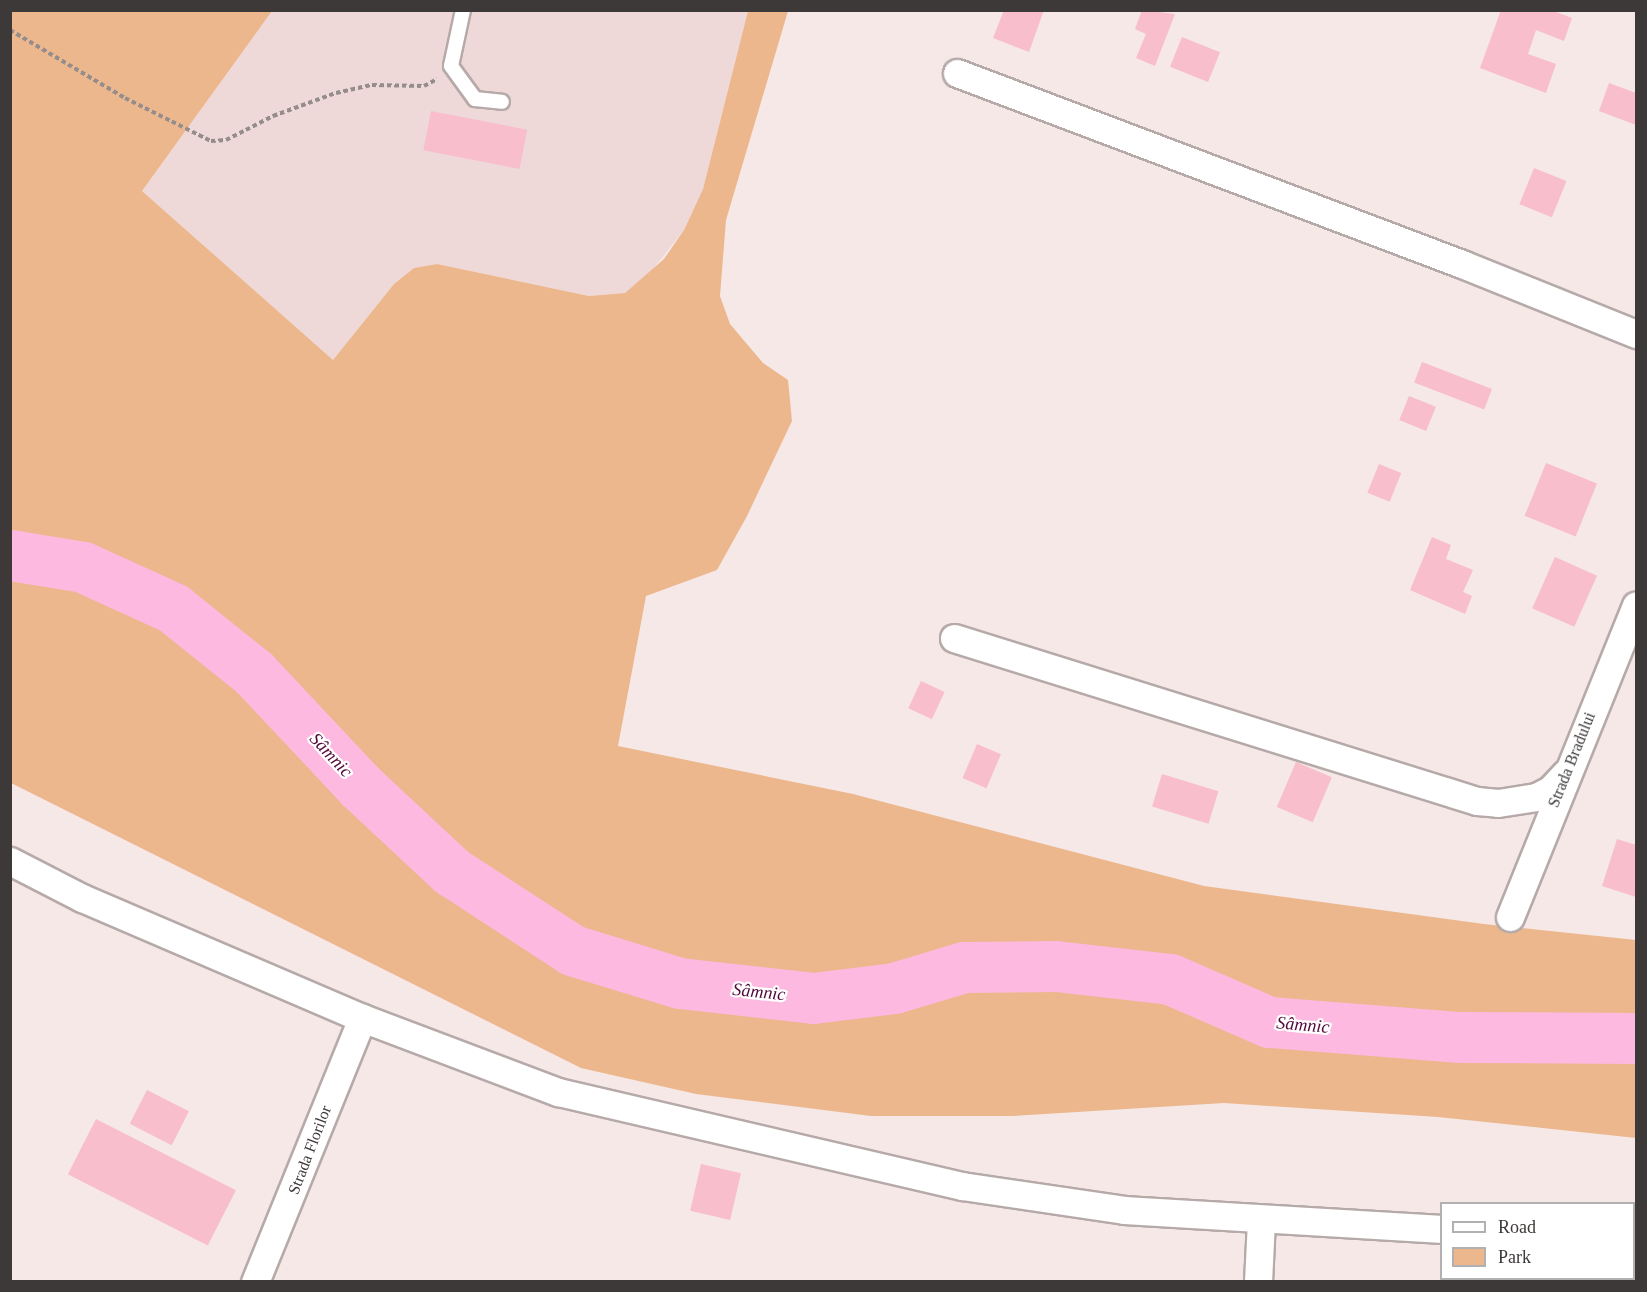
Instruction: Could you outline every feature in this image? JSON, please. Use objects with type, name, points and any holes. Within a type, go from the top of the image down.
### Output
[{"type":"street","points":[[957,73],[1462,264],[1636,334]]},
{"type":"street","name":"Strada Bradului","points":[[1510,917],[1566,773],[1636,605]]},
{"type":"street","points":[[954,638],[1477,801],[1498,803],[1536,797],[1550,790],[1566,773]]},
{"type":"street","points":[[10,861],[82,898],[362,1018],[558,1092],[696,1127],[962,1186],[1124,1210],[1261,1220],[1440,1229]]},
{"type":"street","name":"Strada Florilor","points":[[255,1281],[362,1018]]},
{"type":"street","points":[[1258,1281],[1261,1220]]},
{"type":"lane","points":[[463,10],[451,66],[475,99],[502,102]]},
{"type":"path","points":[[10,30],[125,98],[211,141],[226,140],[273,116],[336,93],[372,85],[424,86],[451,66]]},
{"type":"shaded area","points":[[272,11],[748,11],[703,189],[684,230],[649,274],[625,293],[589,296],[437,264],[414,268],[394,284],[333,360],[142,191]]},
{"type":"green space","points":[[10,11],[272,11],[142,191],[333,360],[394,284],[414,268],[437,264],[589,296],[625,293],[664,259],[684,230],[703,189],[748,11],[788,11],[726,220],[720,296],[730,324],[763,363],[788,380],[792,421],[747,516],[717,570],[646,596],[618,746],[853,794],[1204,886],[1484,924],[1636,940],[1636,1138],[1438,1117],[1224,1103],[1013,1116],[871,1116],[696,1094],[581,1068],[11,783]]},
{"type":"building","points":[[1004,10],[1044,10],[1029,52],[993,38]]},
{"type":"building","points":[[1142,10],[1175,14],[1155,66],[1136,58],[1146,34],[1135,29]]},
{"type":"building","points":[[1501,10],[1551,10],[1572,18],[1564,41],[1536,30],[1528,54],[1556,64],[1546,93],[1480,68]]},
{"type":"building","points":[[1182,37],[1220,52],[1208,82],[1170,67]]},
{"type":"building","points":[[1609,83],[1636,93],[1636,125],[1599,111]]},
{"type":"building","points":[[431,111],[527,130],[520,169],[423,150]]},
{"type":"building","points":[[1534,168],[1566,181],[1552,217],[1519,204]]},
{"type":"building","points":[[1422,362],[1492,389],[1484,409],[1414,383]]},
{"type":"building","points":[[1409,396],[1436,407],[1426,431],[1399,420]]},
{"type":"building","points":[[1546,463],[1597,484],[1576,536],[1525,516]]},
{"type":"building","points":[[1379,464],[1401,473],[1390,502],[1367,493]]},
{"type":"building","points":[[1432,537],[1451,545],[1446,559],[1473,570],[1463,592],[1472,596],[1465,614],[1410,590]]},
{"type":"building","points":[[1555,557],[1597,576],[1574,627],[1532,608]]},
{"type":"building","points":[[921,681],[945,692],[932,719],[908,708]]},
{"type":"building","points":[[977,744],[1001,754],[986,788],[963,778]]},
{"type":"building","points":[[1296,762],[1332,777],[1313,822],[1277,807]]},
{"type":"building","points":[[1162,774],[1218,791],[1208,824],[1152,807]]},
{"type":"building","points":[[1617,839],[1636,845],[1636,897],[1602,886]]},
{"type":"building","points":[[147,1090],[189,1111],[172,1145],[130,1124]]},
{"type":"building","points":[[96,1119],[236,1190],[208,1246],[68,1174]]},
{"type":"building","points":[[701,1164],[741,1173],[730,1220],[690,1211]]},
{"type":"waterway","name":"Sâmnic","points":[[10,555],[83,567],[173,608],[254,673],[360,786],[451,871],[572,950],[680,983],[813,998],[894,988],[964,967],[1056,966],[1170,979],[1269,1022],[1460,1037],[1636,1038]]}]
